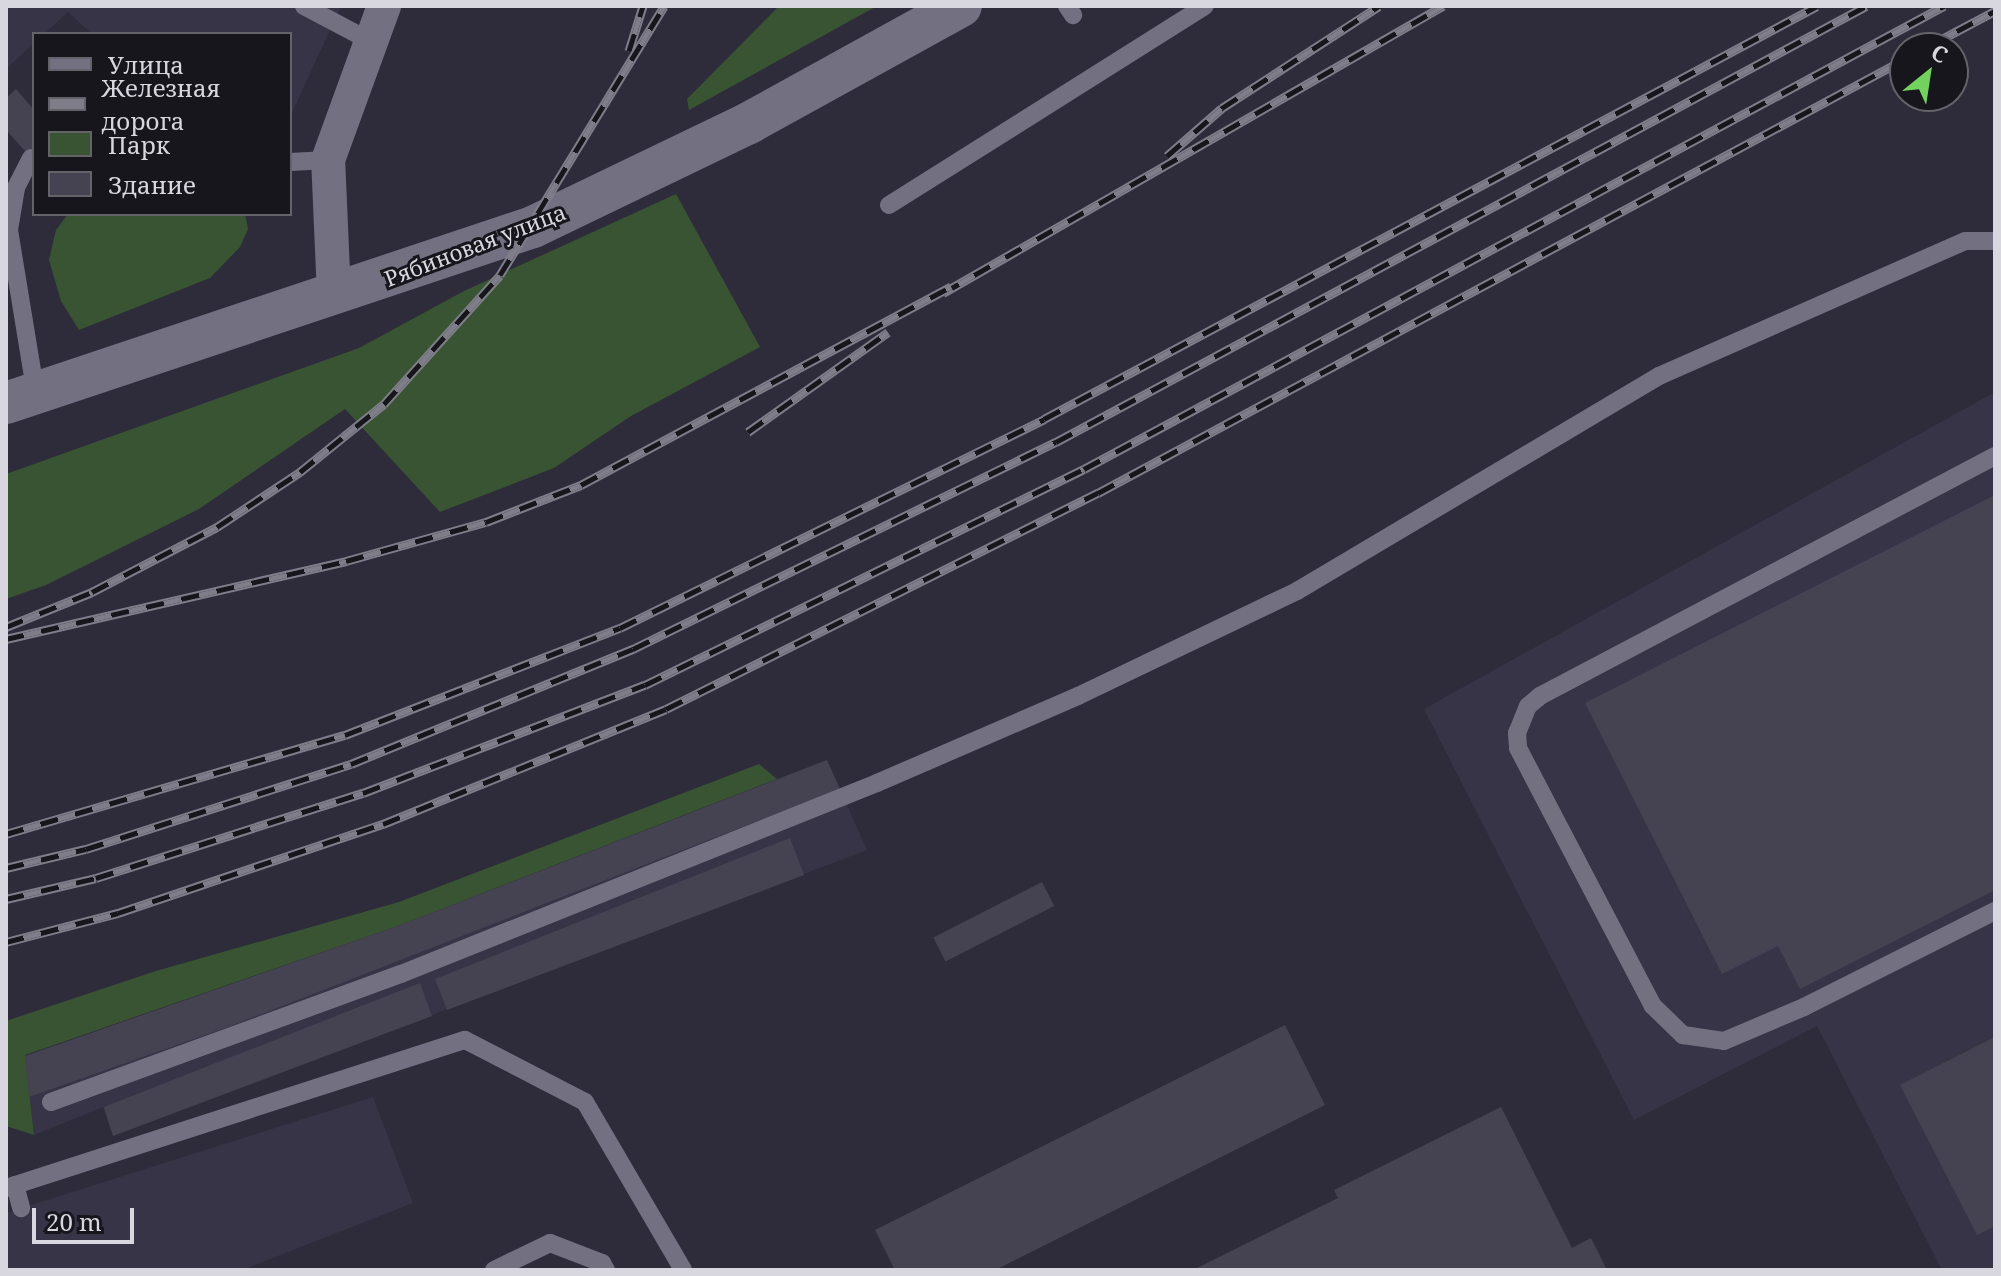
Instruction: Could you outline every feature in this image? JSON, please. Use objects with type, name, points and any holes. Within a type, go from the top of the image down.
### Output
[{"type":"street","points":[[334,295],[328,160],[384,6]]},
{"type":"street","name":"Рябиновая улица","points":[[21,398],[533,227],[749,123],[961,6]]},
{"type":"lane","points":[[304,6],[370,41]]},
{"type":"lane","points":[[889,205],[1205,6]]},
{"type":"lane","points":[[21,398],[9,230],[16,188],[31,158]]},
{"type":"lane","points":[[292,162],[328,160]]},
{"type":"lane","points":[[51,1102],[401,974],[877,783],[1078,696],[1297,591],[1659,376],[1965,241],[1995,241]]},
{"type":"lane","points":[[1995,456],[1540,696],[1528,706],[1517,733],[1518,748],[1653,1006],[1683,1035],[1724,1041],[1804,1007],[1995,911]]},
{"type":"lane","points":[[21,1208],[11,1186],[465,1040],[585,1102],[683,1270]]},
{"type":"lane","points":[[494,1270],[550,1243],[602,1263],[606,1270]]},
{"type":"shaded area","points":[[6,6],[341,6],[292,113],[292,32],[90,32],[68,12],[46,32],[32,32],[32,45],[6,69]]},
{"type":"shaded area","points":[[1995,392],[1995,1270],[1942,1270],[1817,1026],[1634,1120],[1424,709]]},
{"type":"shaded area","points":[[827,760],[867,850],[113,1136],[103,1107],[34,1135],[25,1056],[398,926]]},
{"type":"shaded area","points":[[373,1097],[413,1203],[242,1270],[6,1270],[6,1213]]},
{"type":"green space","points":[[779,6],[877,6],[689,110],[687,99]]},
{"type":"green space","points":[[676,194],[760,347],[631,416],[554,468],[440,512],[345,409],[199,509],[46,585],[6,599],[6,474],[359,348],[464,291]]},
{"type":"green space","points":[[66,216],[245,216],[248,229],[240,247],[210,278],[79,330],[61,301],[49,260],[56,230]]},
{"type":"green space","points":[[759,764],[777,779],[398,926],[25,1055],[34,1135],[6,1126],[6,1021],[156,971],[399,902]]},
{"type":"building","points":[[16,89],[32,108],[32,159],[6,130],[6,98]]},
{"type":"building","points":[[1995,495],[1995,890],[1800,989],[1778,946],[1722,974],[1585,703]]},
{"type":"building","points":[[827,760],[840,789],[228,1027],[29,1097],[25,1056],[398,926]]},
{"type":"building","points":[[790,838],[804,875],[447,1010],[435,979]]},
{"type":"building","points":[[1042,882],[1054,906],[946,961],[933,937]]},
{"type":"building","points":[[420,983],[432,1016],[113,1136],[104,1107]]},
{"type":"building","points":[[1285,1025],[1325,1105],[995,1270],[895,1270],[875,1230]]},
{"type":"building","points":[[1995,1037],[1995,1226],[1977,1235],[1900,1085]]},
{"type":"building","points":[[1501,1107],[1572,1248],[1591,1238],[1607,1270],[1193,1270],[1338,1198],[1334,1190]]},
{"type":"railway","points":[[629,51],[643,6]]},
{"type":"railway","points":[[6,627],[92,592],[217,527],[300,472],[384,404],[500,275],[664,6]]},
{"type":"railway","points":[[1167,156],[1222,108],[1379,6]]},
{"type":"railway","points":[[943,293],[1443,6]]},
{"type":"railway","points":[[6,834],[345,735],[620,628],[1044,419],[1817,6]]},
{"type":"railway","points":[[6,868],[86,849],[351,764],[633,649],[1056,442],[1866,6]]},
{"type":"railway","points":[[6,899],[96,878],[363,793],[645,685],[1084,469],[1944,6]]},
{"type":"railway","points":[[1955,32],[1995,11]]},
{"type":"railway","points":[[6,942],[118,913],[383,824],[666,709],[1098,493],[1889,68]]},
{"type":"railway","points":[[6,639],[346,561],[486,522],[581,485],[951,287]]},
{"type":"railway","points":[[748,432],[888,332]]}]
